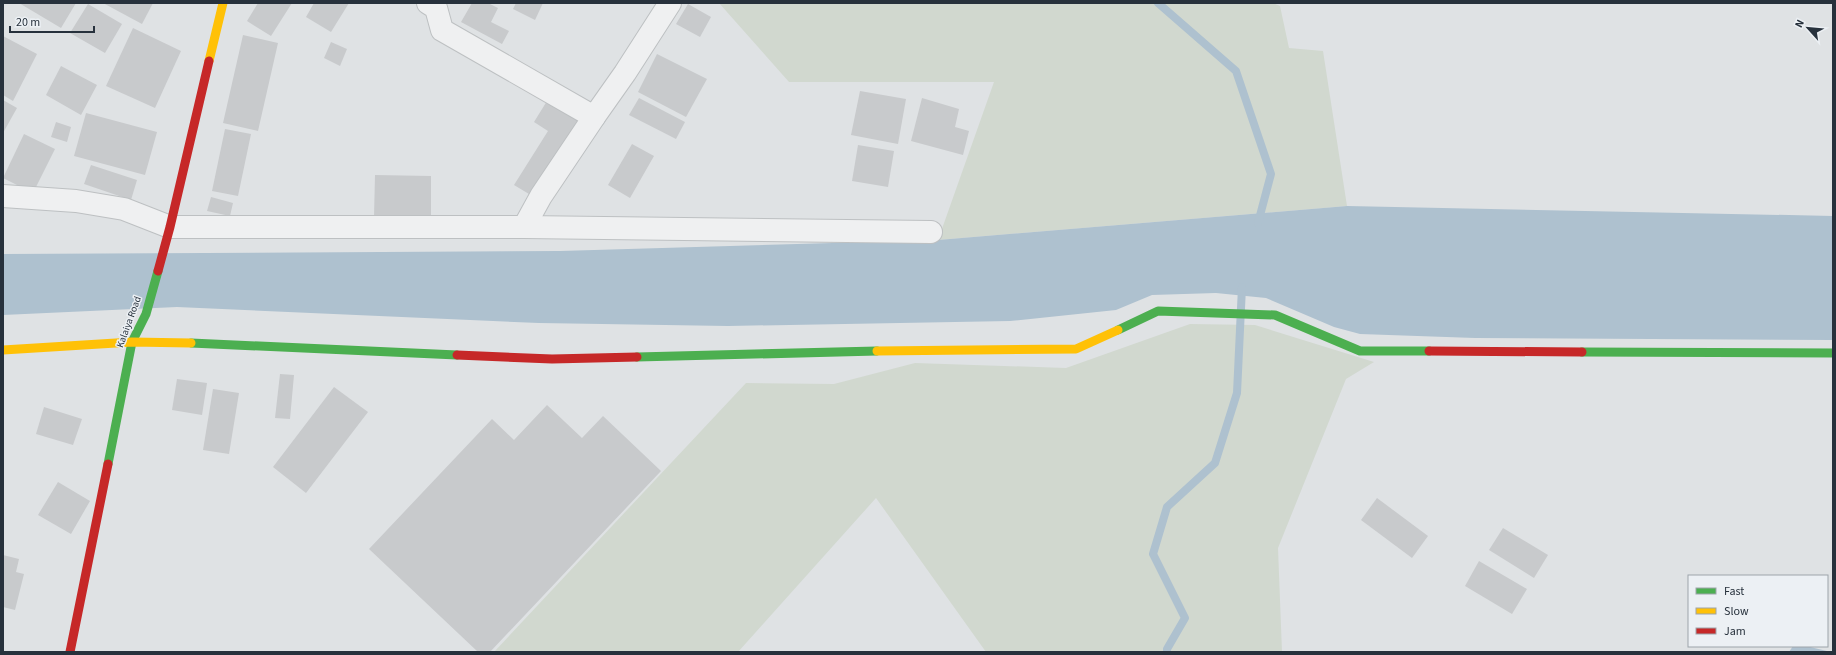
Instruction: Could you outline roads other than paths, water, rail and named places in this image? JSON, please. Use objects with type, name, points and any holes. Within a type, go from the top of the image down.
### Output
[{"type":"main road","name":"Kalaiya Road","points":[[70,652],[132,342],[146,314],[170,227],[223,3]]},
{"type":"main road","points":[[3,350],[132,342],[228,344],[552,359],[905,350],[1076,349],[1158,311],[1275,315],[1360,351],[1833,353]]},
{"type":"street","points":[[428,3],[436,8],[442,30],[594,117]]},
{"type":"street","points":[[524,227],[541,196],[625,73],[670,3]]},
{"type":"street","points":[[3,196],[76,201],[124,209],[170,227],[524,227],[931,232]]},
{"type":"water","points":[[1347,206],[1833,216],[1833,340],[1475,338],[1360,334],[1334,327],[1266,298],[1216,293],[1152,295],[1116,310],[1010,321],[728,326],[539,323],[177,307],[3,315],[3,254],[560,251],[938,240]]},
{"type":"water","points":[[1792,647],[1810,647],[1831,652],[1789,652]]},
{"type":"waterway","points":[[1158,3],[1236,71],[1271,174],[1258,223]]},
{"type":"waterway","points":[[1167,652],[1167,649],[1185,618],[1153,554],[1167,507],[1215,463],[1237,393],[1242,287]]}]
